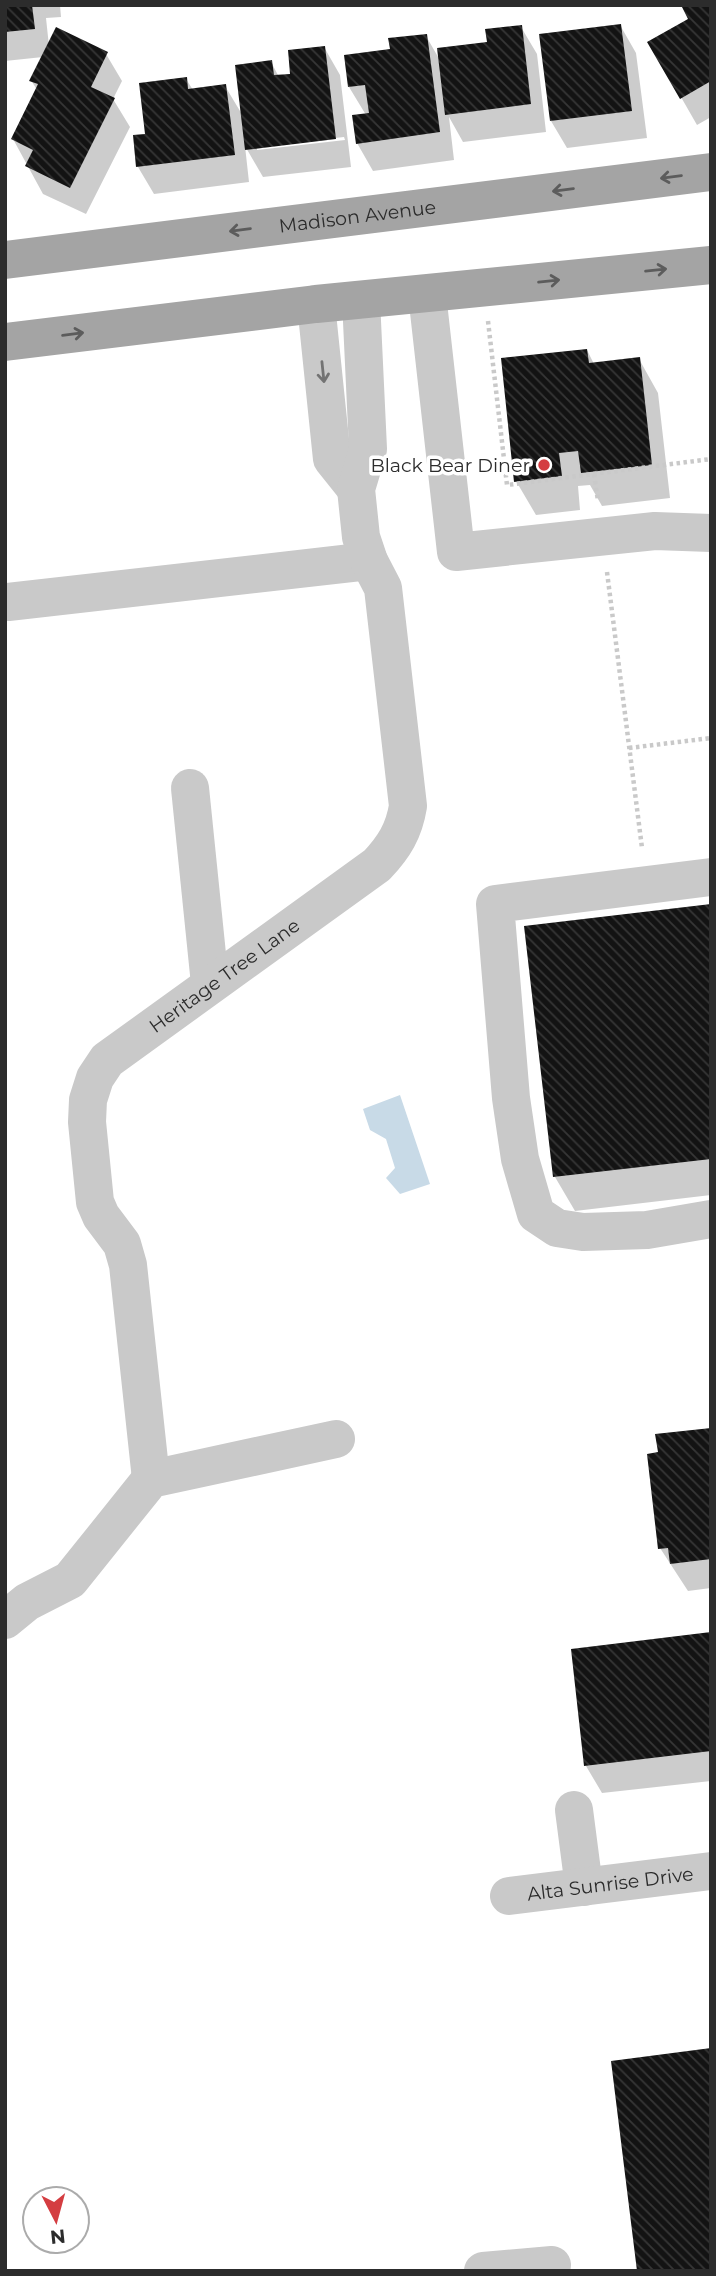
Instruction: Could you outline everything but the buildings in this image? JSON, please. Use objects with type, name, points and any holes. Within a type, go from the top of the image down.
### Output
[{"type":"main road","name":"Madison Avenue","points":[[5,260],[711,172]]},
{"type":"main road","points":[[5,342],[316,304],[711,265]]},
{"type":"street","points":[[427,294],[456,552],[655,531],[711,533]]},
{"type":"street","name":"Heritage Tree Lane","points":[[150,1479],[128,1265],[122,1244],[101,1216],[95,1202],[87,1122],[88,1100],[95,1078],[107,1060],[377,864],[392,850],[404,826],[408,806],[383,588],[369,561],[361,537],[356,488],[368,449],[361,300]]},
{"type":"street","points":[[316,304],[332,459],[356,488]]},
{"type":"street","points":[[8,602],[369,561]]},
{"type":"street","points":[[190,788],[210,984]]},
{"type":"street","points":[[711,877],[495,904],[520,1159],[536,1214],[556,1228],[583,1232],[646,1230],[711,1219]]},
{"type":"street","points":[[5,1620],[19,1607],[70,1580],[150,1479],[335,1439]]},
{"type":"street","points":[[574,1810],[584,1887]]},
{"type":"street","name":"Alta Sunrise Drive","points":[[509,1896],[711,1871]]},
{"type":"street","points":[[483,2271],[552,2265]]},
{"type":"path","points":[[488,318],[507,485],[711,459]]},
{"type":"path","points":[[594,474],[647,885]]},
{"type":"path","points":[[629,748],[711,738]]},
{"type":"water","points":[[400,1095],[430,1184],[400,1194],[386,1178],[395,1168],[386,1139],[370,1130],[363,1109]]},
{"type":"place","name":"Black Bear Diner","points":[[544,465]]}]
